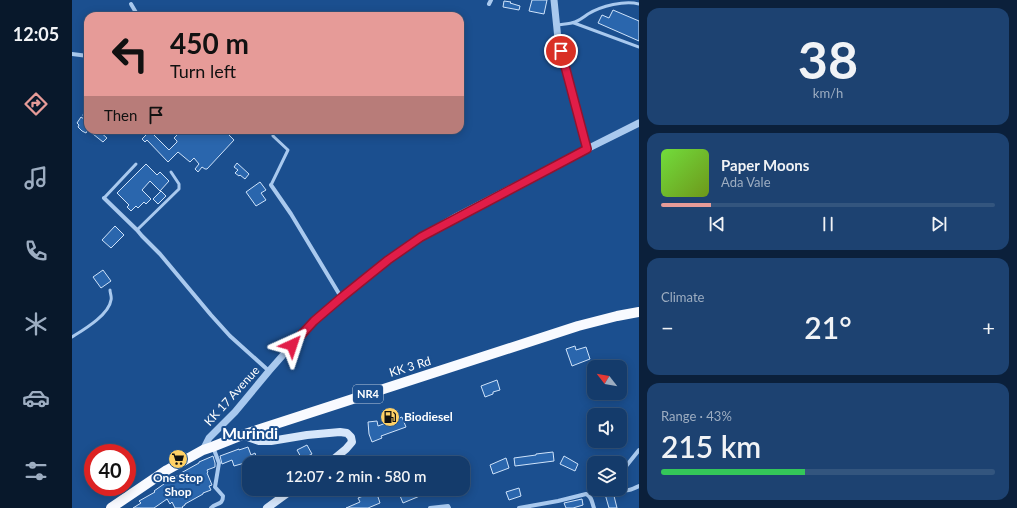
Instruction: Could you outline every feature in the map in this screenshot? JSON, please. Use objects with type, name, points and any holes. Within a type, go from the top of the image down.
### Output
[{"type":"highway","name":"KK 3 Rd","points":[[111,508],[167,470],[208,448],[242,435],[578,326],[639,312]]},
{"type":"main road","points":[[242,435],[259,441],[271,441],[307,435],[340,432],[347,433],[351,437],[352,442],[338,456]]},
{"type":"main road","points":[[267,508],[283,496]]},
{"type":"street","points":[[554,0],[558,39],[587,149]]},
{"type":"street","points":[[131,4],[136,12]]},
{"type":"street","points":[[72,54],[84,56]]},
{"type":"street","name":"KK 17 Avenue","points":[[208,448],[209,438],[236,412],[269,371],[314,321],[388,260],[421,237],[639,122]]},
{"type":"street","points":[[271,185],[291,214],[342,297]]},
{"type":"street","points":[[104,198],[160,254],[210,315],[230,336],[269,371]]},
{"type":"street","points":[[208,448],[219,463],[215,486],[223,496],[222,502],[211,508]]},
{"type":"street","points":[[627,466],[639,450]]},
{"type":"street","points":[[627,491],[639,486]]},
{"type":"street","points":[[520,508],[586,494],[590,497],[594,508]]},
{"type":"street","points":[[430,508],[448,506],[449,508]]},
{"type":"lane","points":[[557,25],[574,23],[590,13],[610,5],[624,2],[639,4]]},
{"type":"lane","points":[[574,23],[639,47]]},
{"type":"lane","points":[[271,185],[288,150],[273,136],[273,134]]},
{"type":"lane","points":[[104,198],[136,164]]},
{"type":"lane","points":[[137,230],[179,189],[179,184],[171,172]]},
{"type":"lane","points":[[72,337],[100,317],[108,307],[111,300],[110,290]]},
{"type":"building","points":[[532,0],[547,0],[544,14],[529,11]]},
{"type":"building","points":[[504,1],[520,6],[519,10],[503,7]]},
{"type":"building","points":[[613,10],[639,21],[639,41],[598,23],[602,15],[609,18]]},
{"type":"building","points":[[81,117],[84,119],[84,132],[78,127],[79,125],[77,123]]},
{"type":"building","points":[[93,134],[102,134],[107,138],[103,142]]},
{"type":"building","points":[[147,134],[153,134],[169,150],[177,142],[174,138],[178,134],[228,134],[234,140],[207,169],[202,167],[198,172],[195,169],[199,164],[194,158],[190,162],[178,152],[168,162],[147,140],[145,142],[142,139]]},
{"type":"building","points":[[237,163],[249,174],[245,179],[235,173],[238,170],[234,167]]},
{"type":"building","points":[[146,164],[157,175],[160,172],[169,181],[160,191],[150,181],[142,190],[151,199],[146,204],[144,202],[138,208],[136,206],[131,211],[127,207],[129,205],[117,193]]},
{"type":"building","points":[[260,182],[266,190],[261,193],[266,200],[256,206],[246,192]]},
{"type":"building","points":[[161,191],[166,196],[158,204],[153,199]]},
{"type":"building","points":[[115,226],[124,235],[111,248],[102,240]]},
{"type":"building","points":[[103,270],[111,281],[101,288],[93,277]]},
{"type":"building","points":[[575,346],[576,350],[586,347],[590,359],[572,366],[566,349]]},
{"type":"building","points":[[497,380],[500,390],[485,397],[481,386]]},
{"type":"building","points":[[402,417],[406,427],[381,436],[382,438],[372,442],[369,434],[368,422],[377,421],[378,426]]},
{"type":"building","points":[[307,445],[312,454],[308,456],[300,456],[297,450]]},
{"type":"building","points":[[248,447],[251,455],[255,453],[256,456],[242,456],[242,464],[234,466],[232,460],[222,464],[220,456]]},
{"type":"building","points":[[553,452],[554,461],[515,466],[514,458]]},
{"type":"building","points":[[213,456],[215,467],[207,470],[212,485],[209,486],[211,490],[185,504],[182,507],[183,508],[175,508],[172,502],[170,504],[167,499],[154,508],[133,508],[141,503],[139,501],[155,492],[154,491],[171,479],[199,462]]},
{"type":"building","points":[[564,456],[578,464],[575,471],[560,464]]},
{"type":"building","points":[[506,458],[509,468],[493,474],[490,465]]},
{"type":"building","points":[[519,488],[521,496],[509,500],[506,492]]},
{"type":"building","points":[[363,496],[378,496],[380,503],[368,508],[346,508],[360,502],[358,498]]},
{"type":"building","points":[[400,496],[420,496],[403,503]]},
{"type":"building","points":[[606,496],[614,496],[617,508],[609,508]]},
{"type":"building","points":[[582,499],[583,505],[573,508],[566,508],[564,503]]},
{"type":"place","name":"Biodiesel","points":[[390,417]]},
{"type":"place","name":"One Stop Shop","points":[[178,459]]},
{"type":"district","name":"Murindi","points":[[250,433]]},
{"type":"route","points":[[292,345],[314,321],[342,297],[388,260],[421,237],[457,216],[587,149],[561,51]]}]
